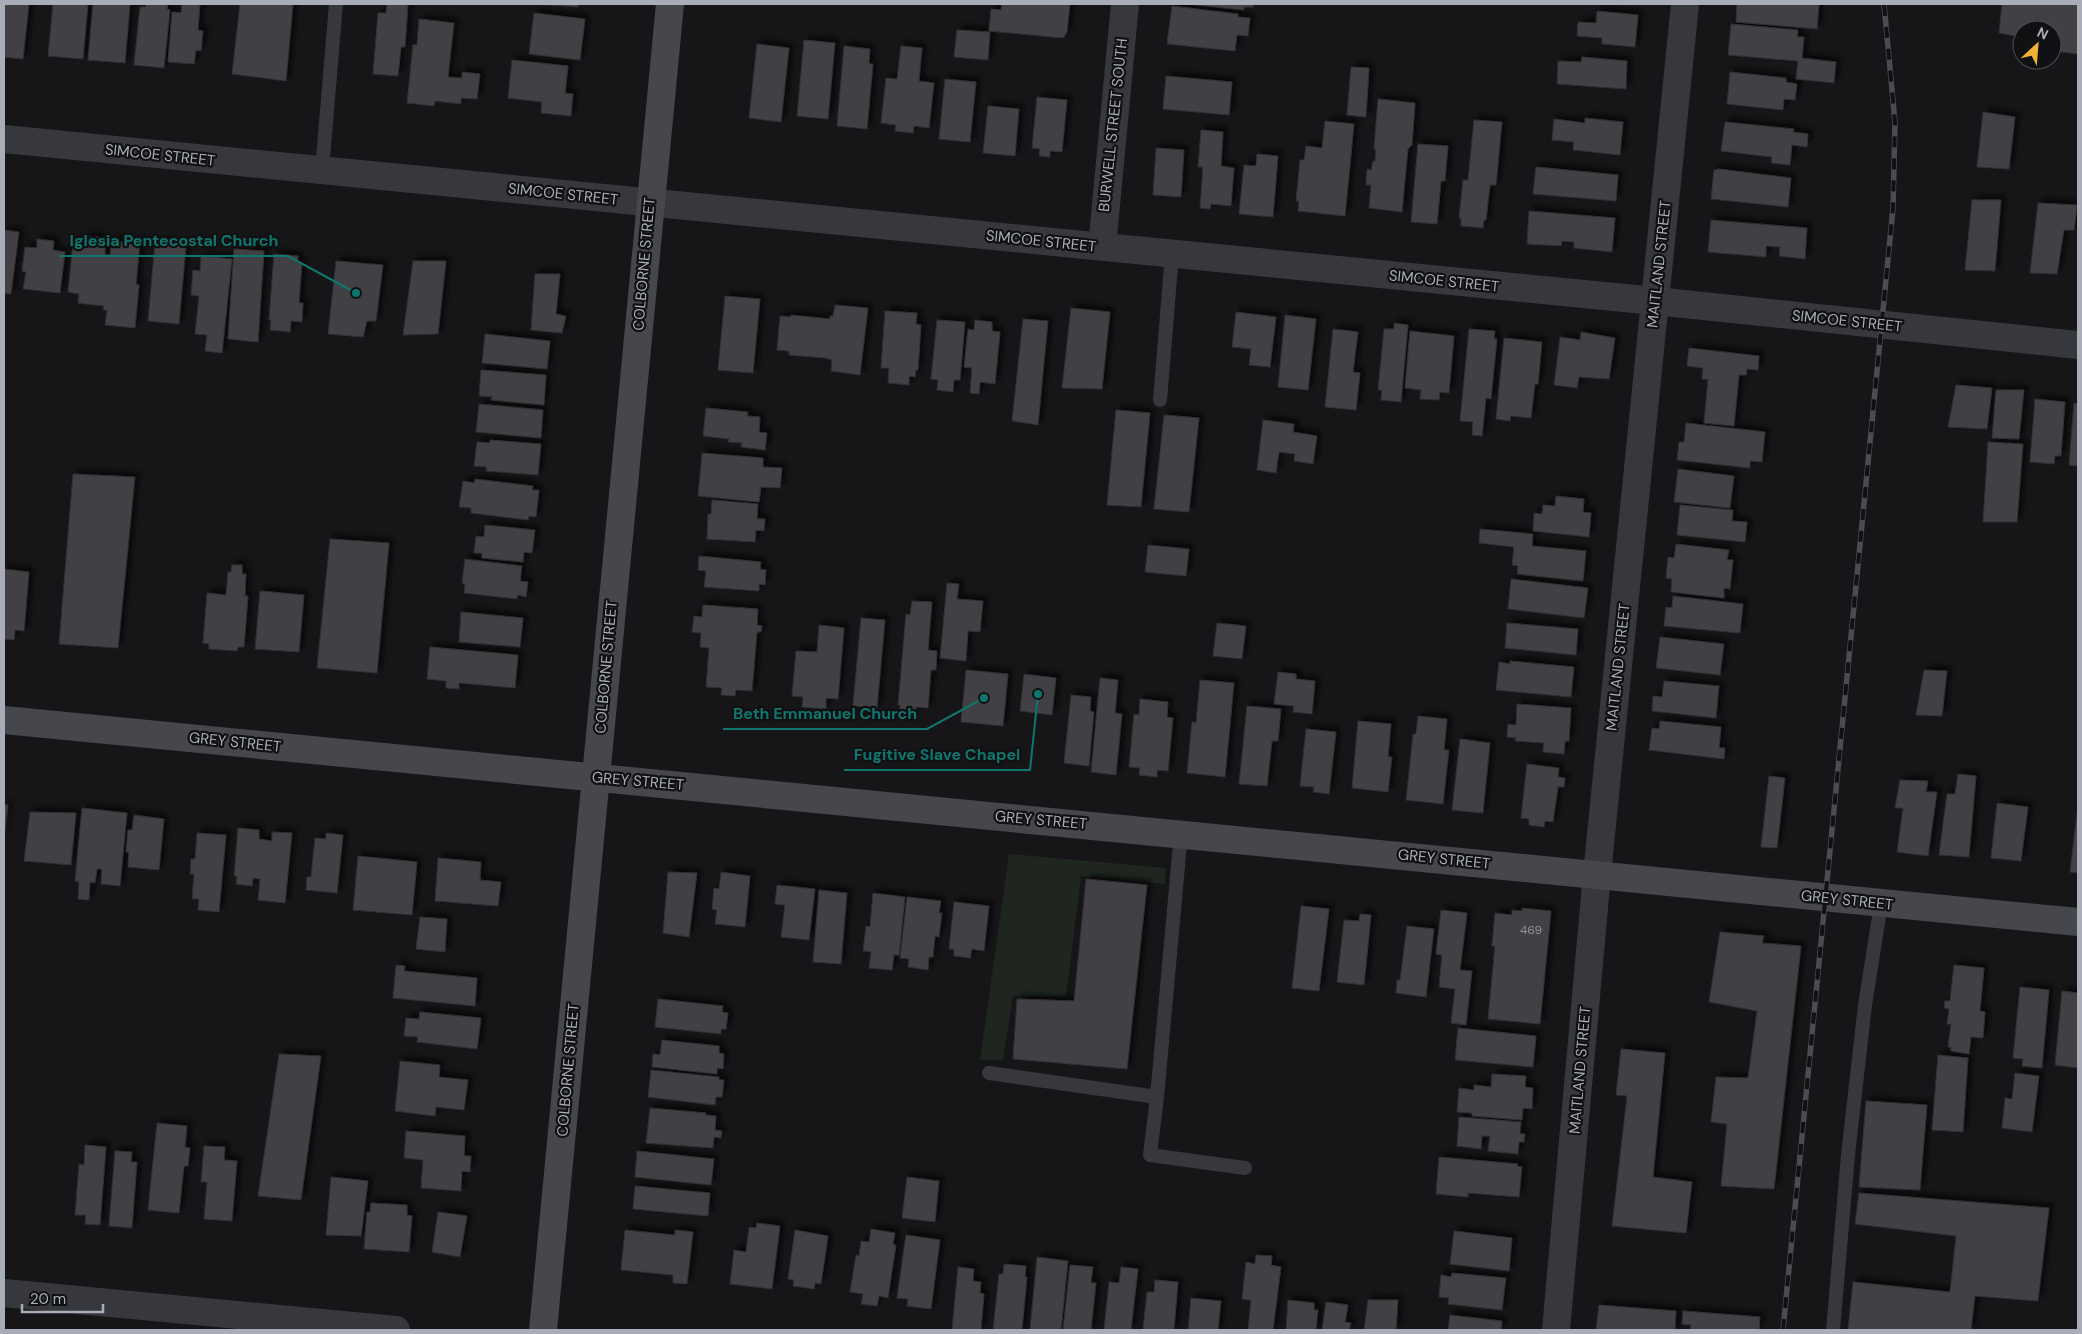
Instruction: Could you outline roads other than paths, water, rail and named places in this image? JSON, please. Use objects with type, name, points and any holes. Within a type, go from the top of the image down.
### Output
[{"type":"street","name":"COLBORNE STREET","points":[[543,1330],[670,4]]},
{"type":"street","name":"BURWELL STREET SOUTH","points":[[1102,247],[1125,4]]},
{"type":"street","name":"MAITLAND STREET","points":[[1556,1330],[1598,874],[1685,4]]},
{"type":"street","name":"SIMCOE STREET","points":[[4,139],[1655,301],[2078,345]]},
{"type":"street","name":"GREY STREET","points":[[4,720],[1181,833],[1881,904],[2078,922]]},
{"type":"street","points":[[4,1293],[396,1330]]},
{"type":"lane","points":[[322,170],[336,4]]},
{"type":"lane","points":[[1160,400],[1172,254]]},
{"type":"lane","points":[[1181,833],[1150,1155],[1245,1168]]},
{"type":"lane","points":[[1834,1330],[1849,1146],[1865,1005],[1881,904]]},
{"type":"lane","points":[[989,1073],[1157,1097]]},
{"type":"railway","points":[[1783,1330],[1893,208],[1895,122],[1884,4]]},
{"type":"place","name":"Iglesia Pentecostal Church","points":[[356,293]]},
{"type":"place","name":"Fugitive Slave Chapel","points":[[1038,694]]},
{"type":"place","name":"Beth Emmanuel Church","points":[[984,698]]}]
